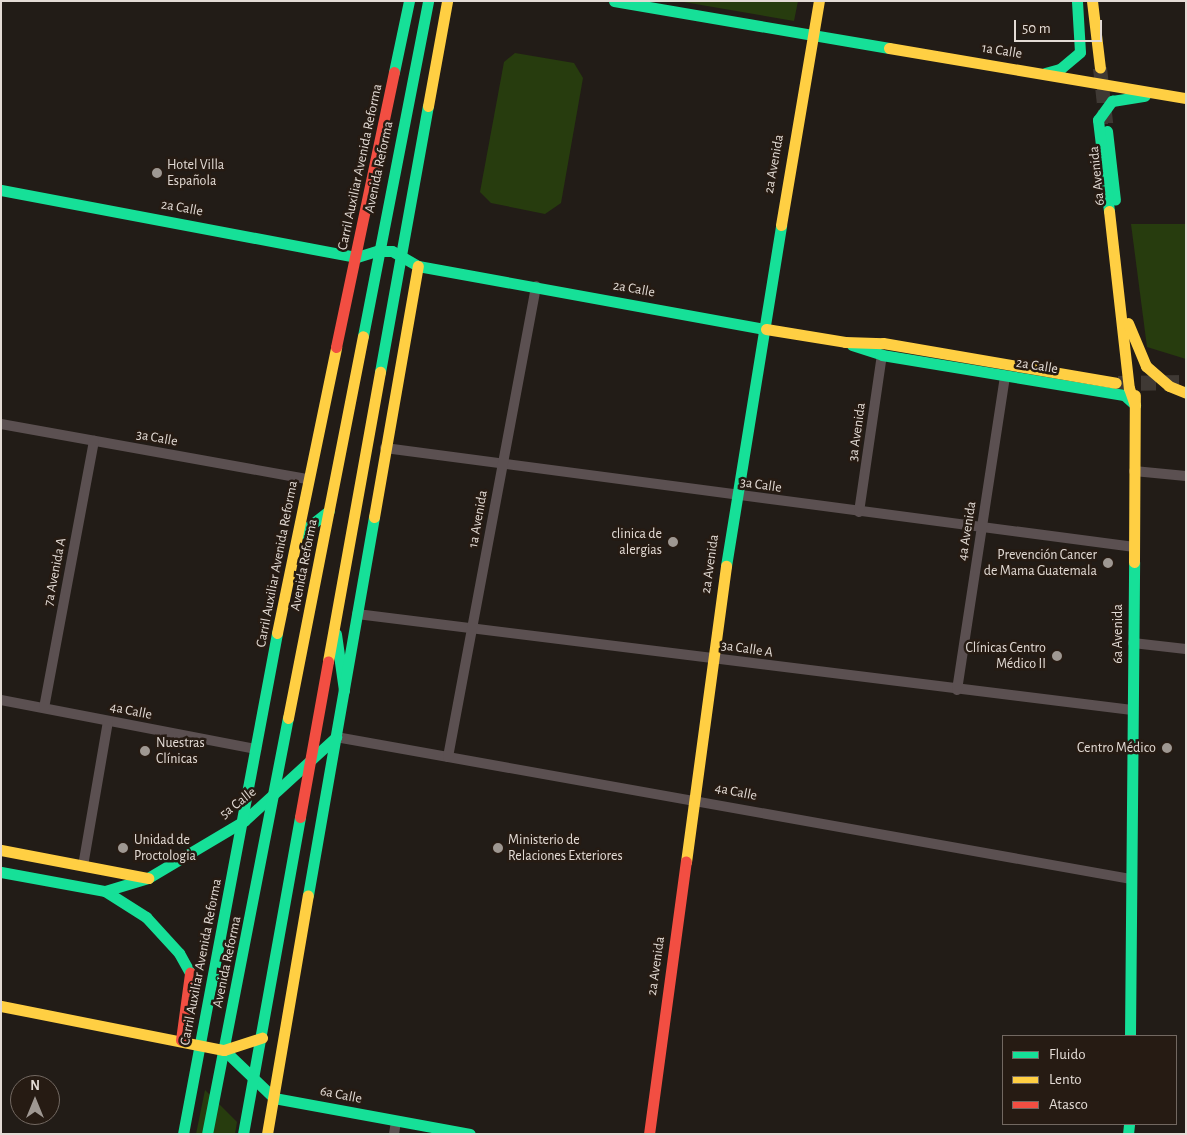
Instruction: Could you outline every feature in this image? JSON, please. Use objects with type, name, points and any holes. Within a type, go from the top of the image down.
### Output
[{"type":"main road","name":"Carril Auxiliar Avenida Reforma","points":[[183,1134],[308,479],[357,256],[409,1]]},
{"type":"main road","name":"Avenida Reforma","points":[[207,1134],[277,790],[377,251],[428,1]]},
{"type":"main road","points":[[243,1134],[262,1038],[308,762],[447,1]]},
{"type":"main road","name":"1a Calle","points":[[614,1],[1186,98]]},
{"type":"main road","name":"2a Avenida","points":[[649,1134],[735,495],[760,328],[818,1]]},
{"type":"main road","points":[[1045,73],[1070,64],[1080,52],[1077,1]]},
{"type":"main road","points":[[1092,1],[1100,68]]},
{"type":"main road","points":[[1135,405],[1129,388],[1098,120],[1112,101],[1162,95]]},
{"type":"main road","name":"6a Avenida","points":[[1107,131],[1117,218]]},
{"type":"main road","name":"2a Calle","points":[[1,190],[357,256],[377,251],[392,250],[418,266],[760,328],[845,342],[883,343],[1116,383]]},
{"type":"main road","name":"6a Avenida","points":[[1118,232],[1135,405],[1130,1035]]},
{"type":"main road","name":"2a Calle","points":[[357,256],[374,270],[387,276],[418,266]]},
{"type":"main road","points":[[267,1134],[418,266]]},
{"type":"main road","points":[[1128,323],[1146,366],[1169,386],[1186,393]]},
{"type":"main road","name":"2a Calle","points":[[845,342],[882,355],[1124,395],[1135,405]]},
{"type":"main road","points":[[298,535],[329,511]]},
{"type":"main road","points":[[334,621],[344,690]]},
{"type":"main road","name":"5a Calle","points":[[105,891],[148,878],[244,821],[336,737]]},
{"type":"main road","points":[[1,850],[148,878]]},
{"type":"main road","name":"5a Calle","points":[[1,872],[105,891],[138,909],[188,965],[191,987],[181,1040]]},
{"type":"main road","points":[[1,1006],[224,1050],[262,1038]]},
{"type":"main road","name":"6a Calle","points":[[224,1050],[253,1082],[274,1098],[470,1134]]},
{"type":"street","name":"1a Avenida","points":[[448,757],[501,464],[536,286]]},
{"type":"street","name":"3a Avenida","points":[[859,512],[882,355]]},
{"type":"street","name":"4a Avenida","points":[[957,690],[1004,376]]},
{"type":"street","name":"3a Calle","points":[[1,424],[308,479]]},
{"type":"street","name":"7a Avenida A","points":[[44,708],[94,441]]},
{"type":"street","name":"3a Calle","points":[[385,448],[1134,547]]},
{"type":"street","points":[[1134,471],[1186,476]]},
{"type":"street","name":"3a Calle A","points":[[357,614],[957,690],[1132,710]]},
{"type":"street","points":[[1133,643],[1186,649]]},
{"type":"street","name":"4a Calle","points":[[1,700],[256,749]]},
{"type":"street","points":[[83,866],[108,721]]},
{"type":"street","name":"4a Calle","points":[[336,737],[694,798],[1131,879]]},
{"type":"street","points":[[394,1134],[396,1121]]},
{"type":"green space","points":[[678,1],[798,1],[794,21]]},
{"type":"green space","points":[[515,53],[574,63],[583,78],[561,203],[545,214],[491,203],[480,192],[504,62]]},
{"type":"green space","points":[[1131,224],[1186,224],[1186,359],[1147,347]]},
{"type":"green space","points":[[205,1090],[237,1122],[235,1134],[196,1134]]},
{"type":"tunnel","points":[[1100,68],[1107,131]]},
{"type":"tunnel","points":[[1118,383],[1186,382]]},
{"type":"traffic: fast","points":[[394,72],[409,1]]},
{"type":"traffic: fast","points":[[363,336],[428,1]]},
{"type":"traffic: fast","points":[[614,1],[889,48]]},
{"type":"traffic: fast","points":[[1045,73],[1060,69],[1080,52],[1077,1]]},
{"type":"traffic: fast","points":[[1109,211],[1098,120],[1112,101],[1145,96]]},
{"type":"traffic: fast","points":[[380,372],[428,106]]},
{"type":"traffic: fast","points":[[1107,131],[1115,200]]},
{"type":"traffic: fast","points":[[1,190],[357,257],[377,251]]},
{"type":"traffic: fast","points":[[726,566],[781,225]]},
{"type":"traffic: fast","points":[[377,251],[392,251],[418,266],[766,329]]},
{"type":"traffic: fast","points":[[852,345],[882,355],[1124,395],[1135,405]]},
{"type":"traffic: fast","points":[[298,535],[329,511]]},
{"type":"traffic: fast","points":[[308,895],[374,517]]},
{"type":"traffic: fast","points":[[1130,1035],[1134,562]]},
{"type":"traffic: fast","points":[[183,1134],[277,633]]},
{"type":"traffic: fast","points":[[336,634],[344,690]]},
{"type":"traffic: fast","points":[[207,1134],[288,718]]},
{"type":"traffic: fast","points":[[105,891],[148,878],[244,821],[336,737]]},
{"type":"traffic: fast","points":[[243,1134],[300,817]]},
{"type":"traffic: fast","points":[[1,872],[105,891],[146,917],[179,953],[190,973]]},
{"type":"traffic: fast","points":[[224,1050],[274,1098],[470,1134]]},
{"type":"traffic: fast","points":[[1128,1134],[1129,1125]]},
{"type":"traffic: slow","points":[[428,106],[447,1]]},
{"type":"traffic: slow","points":[[781,225],[819,1]]},
{"type":"traffic: slow","points":[[1092,1],[1100,68]]},
{"type":"traffic: slow","points":[[889,48],[1186,98]]},
{"type":"traffic: slow","points":[[1109,211],[1129,388],[1135,405]]},
{"type":"traffic: slow","points":[[374,517],[418,266]]},
{"type":"traffic: slow","points":[[1128,323],[1146,366],[1169,386],[1186,393]]},
{"type":"traffic: slow","points":[[766,329],[845,342],[883,343],[1116,383]]},
{"type":"traffic: slow","points":[[288,718],[363,336]]},
{"type":"traffic: slow","points":[[277,633],[336,347]]},
{"type":"traffic: slow","points":[[328,661],[380,372]]},
{"type":"traffic: slow","points":[[1134,562],[1135,395]]},
{"type":"traffic: slow","points":[[686,862],[726,566]]},
{"type":"traffic: slow","points":[[1,850],[148,878]]},
{"type":"traffic: slow","points":[[267,1134],[308,895]]},
{"type":"traffic: slow","points":[[1,1006],[224,1050],[262,1038]]},
{"type":"traffic: jam","points":[[336,347],[394,72]]},
{"type":"traffic: jam","points":[[300,817],[328,661]]},
{"type":"traffic: jam","points":[[649,1134],[686,862]]},
{"type":"traffic: jam","points":[[181,1040],[190,973]]},
{"type":"place","name":"Hotel Villa Española","points":[[157,173]]},
{"type":"place","name":"clinica de alergias","points":[[673,542]]},
{"type":"place","name":"Prevención Cancer de Mama Guatemala","points":[[1108,563]]},
{"type":"place","name":"Clínicas Centro Médico II","points":[[1057,656]]},
{"type":"place","name":"Centro Médico","points":[[1167,748]]},
{"type":"place","name":"Nuestras Clínicas","points":[[145,751]]},
{"type":"place","name":"Unidad de Proctologia","points":[[123,848]]},
{"type":"place","name":"Ministerio de Relaciones Exteriores","points":[[498,848]]}]
